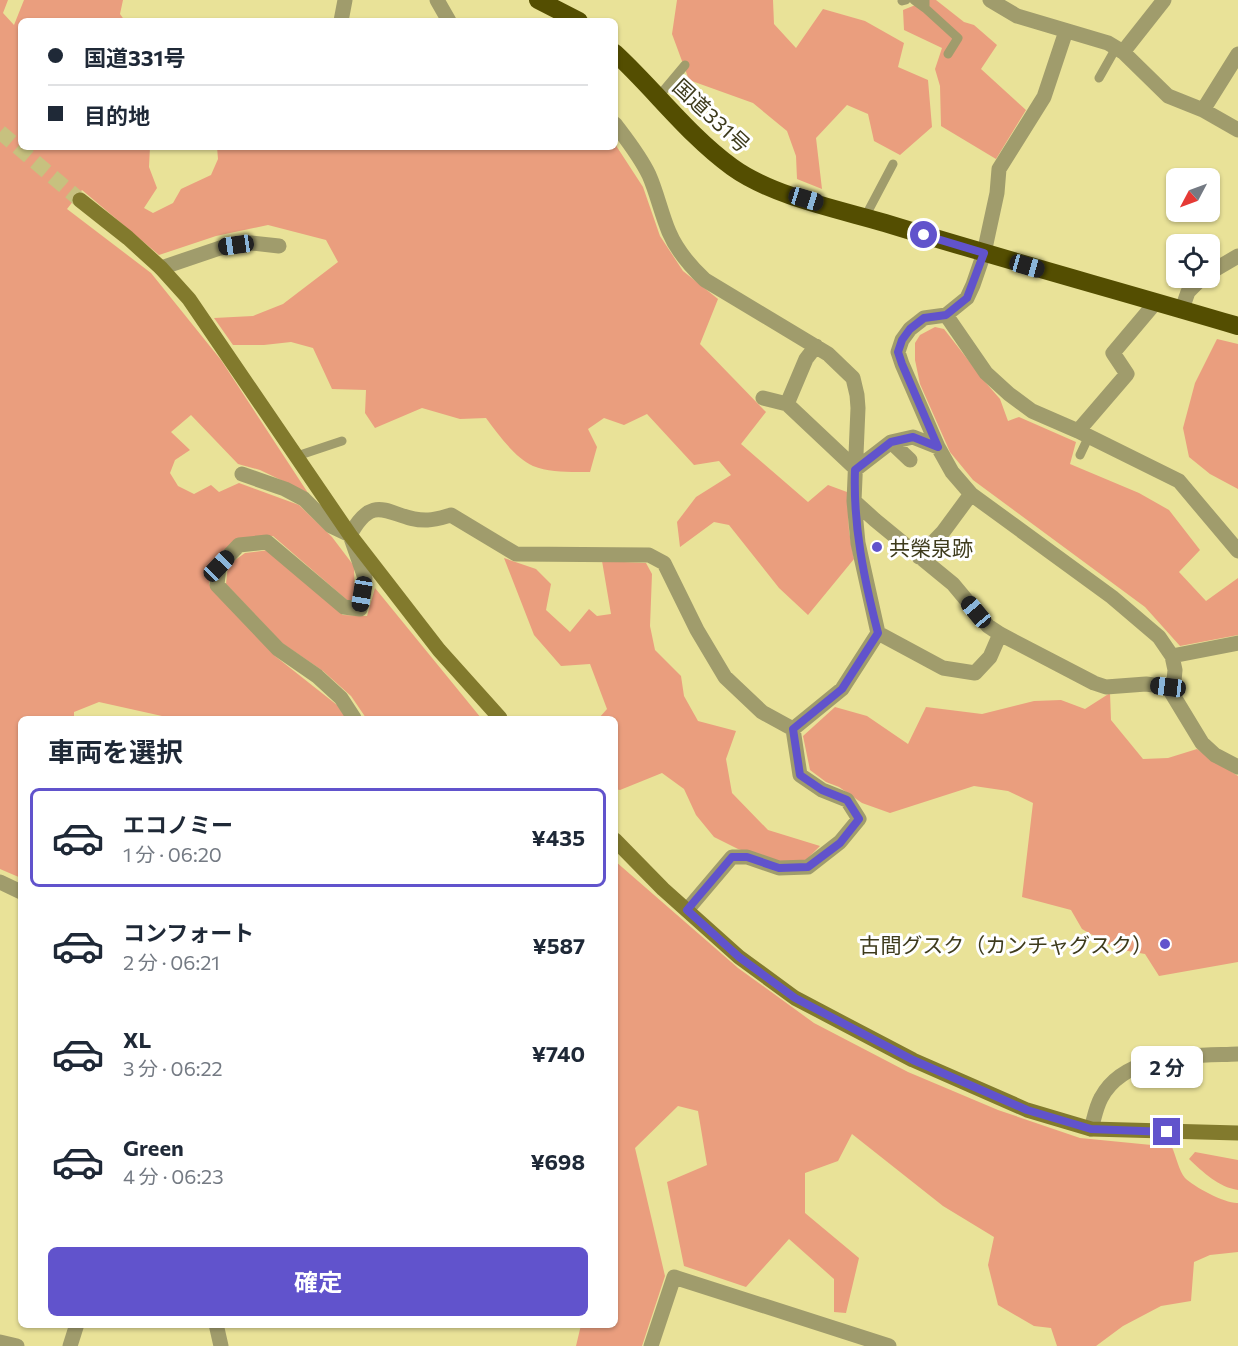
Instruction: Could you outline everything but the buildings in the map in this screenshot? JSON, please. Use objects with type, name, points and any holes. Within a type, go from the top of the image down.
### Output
[{"type":"highway","points":[[538,0],[573,18]]},
{"type":"highway","name":"国道331号","points":[[618,56],[703,143],[745,175],[789,194],[1238,326]]},
{"type":"street","points":[[342,18],[345,0]]},
{"type":"street","points":[[437,0],[447,18]]},
{"type":"street","points":[[990,0],[1017,16],[1108,43],[1120,50],[1168,96],[1203,110],[1238,130]]},
{"type":"street","points":[[1120,50],[1164,0]]},
{"type":"street","points":[[1065,31],[1044,97],[999,170],[997,192],[984,253],[967,298],[946,315],[924,318],[910,329],[902,340],[898,352],[938,447],[952,472],[971,494],[1113,597],[1159,637],[1172,656],[1175,670],[1174,681],[1168,687]]},
{"type":"street","points":[[1203,110],[1238,54]]},
{"type":"street","points":[[618,128],[635,150],[648,174],[669,232],[678,249],[692,267],[705,280],[828,354],[853,378],[858,408],[854,501],[858,543],[878,633],[842,689],[793,729]]},
{"type":"street","points":[[80,201],[129,238],[189,299],[350,535],[440,650],[498,716]]},
{"type":"street","points":[[161,268],[220,248],[251,243],[279,246]]},
{"type":"street","points":[[1220,267],[1238,256]]},
{"type":"street","points":[[1182,309],[1188,292],[1192,288]]},
{"type":"street","points":[[1083,434],[1127,374],[1113,353],[1156,302]]},
{"type":"street","points":[[946,315],[986,373],[1009,394],[1032,411],[1179,481],[1238,551]]},
{"type":"street","points":[[787,404],[806,359],[816,346]]},
{"type":"street","points":[[763,399],[787,404],[855,470]]},
{"type":"street","points":[[855,470],[891,442],[913,437],[938,447]]},
{"type":"street","points":[[891,442],[910,460]]},
{"type":"street","points":[[242,474],[285,489],[304,499],[331,526],[350,535],[365,578],[360,609],[344,607],[267,542],[239,545],[219,566],[217,585],[278,649],[317,676],[341,698],[353,716]]},
{"type":"street","points":[[919,556],[944,532],[971,494]]},
{"type":"street","points":[[854,501],[953,584],[988,626],[1000,634],[1106,687],[1146,684],[1168,687]]},
{"type":"street","points":[[350,535],[357,522],[369,511],[388,509],[411,518],[428,520],[451,515],[516,554],[649,555],[664,563],[697,630],[725,676],[762,711],[793,729]]},
{"type":"street","points":[[878,633],[943,668],[975,673],[990,657],[1000,634]]},
{"type":"street","points":[[1172,656],[1238,643]]},
{"type":"street","points":[[1168,687],[1202,743],[1215,755],[1238,767]]},
{"type":"street","points":[[687,910],[732,857],[747,857],[779,868],[808,867],[840,843],[859,819],[847,800],[822,790],[800,775],[793,729]]},
{"type":"street","points":[[618,843],[739,957],[795,998],[913,1060],[1027,1110],[1091,1129],[1238,1133]]},
{"type":"street","points":[[0,882],[18,891]]},
{"type":"street","points":[[1091,1129],[1101,1098],[1124,1072],[1142,1064],[1181,1056],[1238,1054]]},
{"type":"street","points":[[651,1346],[674,1277],[889,1346]]},
{"type":"street","points":[[70,1346],[76,1328]]},
{"type":"street","points":[[217,1328],[221,1346]]},
{"type":"street","points":[[0,1342],[17,1346]]},
{"type":"lane","points":[[914,0],[925,4],[958,38],[948,54]]},
{"type":"lane","points":[[1099,78],[1120,50]]},
{"type":"lane","points":[[658,96],[685,65]]},
{"type":"lane","points":[[865,217],[893,164]]},
{"type":"lane","points":[[1080,455],[1083,434]]},
{"type":"lane","points":[[297,456],[342,441]]},
{"type":"shaded area","points":[[0,0],[8,0],[3,13],[14,25],[24,0],[123,0],[120,14],[123,18],[18,18],[18,150],[150,150],[149,167],[157,188],[144,208],[153,213],[173,203],[181,189],[211,175],[218,159],[217,150],[618,149],[643,187],[660,236],[683,271],[718,299],[700,344],[766,412],[741,444],[808,502],[828,485],[847,492],[849,531],[854,559],[808,615],[779,588],[729,525],[714,522],[680,547],[677,522],[696,497],[731,475],[719,461],[694,465],[647,414],[624,425],[604,418],[588,429],[597,447],[590,472],[554,471],[533,466],[513,451],[486,418],[460,419],[422,408],[375,428],[365,413],[366,390],[332,389],[313,348],[291,342],[233,345],[214,318],[253,316],[283,304],[338,262],[326,240],[268,225],[216,236],[159,255],[82,190],[67,209],[151,273],[221,360],[308,493],[260,470],[238,464],[191,415],[171,432],[190,450],[175,460],[170,473],[178,486],[194,494],[211,485],[219,492],[239,483],[299,505],[332,537],[354,566],[355,600],[347,600],[273,536],[237,539],[215,560],[209,584],[275,656],[337,705],[345,716],[162,716],[99,702],[74,712],[74,716],[18,716],[18,877],[0,869]]},
{"type":"shaded area","points":[[677,0],[773,0],[774,24],[796,48],[823,9],[865,21],[904,43],[898,67],[928,80],[932,127],[900,155],[874,141],[868,114],[847,105],[816,138],[822,189],[797,179],[796,156],[787,131],[753,103],[689,80],[672,34]]},
{"type":"shaded area","points":[[928,0],[936,0],[964,22],[974,25],[997,45],[981,69],[1026,110],[996,159],[941,126],[940,86],[935,69],[942,48],[904,30],[903,10]]},
{"type":"shaded area","points":[[935,327],[944,329],[1000,399],[1008,421],[1019,417],[1076,442],[1070,464],[1139,493],[1169,510],[1200,550],[1179,572],[1206,601],[1238,578],[1238,635],[1180,646],[1145,607],[973,480],[950,452],[920,384],[915,360],[915,343],[920,335]]},
{"type":"shaded area","points":[[1217,339],[1238,344],[1238,489],[1210,474],[1189,457],[1183,428],[1195,383]]},
{"type":"shaded area","points":[[269,550],[343,615],[367,616],[375,588],[479,716],[365,716],[351,696],[323,671],[282,643],[226,584],[228,565],[245,553]]},
{"type":"shaded area","points":[[504,558],[536,569],[551,584],[546,610],[570,632],[589,609],[597,616],[611,614],[602,561],[646,563],[652,574],[650,626],[655,650],[681,676],[684,696],[698,721],[736,731],[726,759],[732,793],[768,830],[820,846],[806,860],[780,862],[738,849],[714,837],[696,815],[684,789],[662,773],[618,790],[618,716],[601,716],[607,709],[590,664],[561,666],[534,635]]},
{"type":"shaded area","points":[[1110,693],[1111,720],[1143,759],[1168,758],[1197,749],[1238,776],[1238,962],[1159,976],[1145,954],[1117,949],[1082,929],[1071,910],[1022,897],[1033,803],[1008,791],[974,786],[890,813],[862,803],[810,770],[803,736],[835,707],[867,716],[908,744],[926,707],[982,714],[1034,701],[1061,700],[1085,709]]},
{"type":"shaded area","points":[[618,864],[738,968],[814,1023],[908,1072],[998,1110],[1080,1138],[1172,1147],[1185,1178],[1210,1194],[1238,1203],[1238,1252],[1210,1255],[1194,1262],[1191,1301],[1161,1306],[1123,1326],[1096,1346],[1057,1346],[1051,1328],[1034,1326],[998,1305],[988,1265],[994,1237],[943,1206],[852,1134],[838,1161],[805,1173],[805,1213],[859,1258],[846,1313],[834,1312],[834,1279],[789,1239],[746,1287],[684,1266],[667,1182],[707,1165],[698,1111],[678,1106],[635,1148],[665,1276],[642,1346],[576,1346],[580,1328],[618,1328]]},
{"type":"shaded area","points":[[1195,1152],[1238,1160],[1238,1190],[1217,1182],[1200,1169],[1189,1159]]},
{"type":"tunnel","points":[[0,132],[18,147]]},
{"type":"tunnel","points":[[21,150],[80,200]]},
{"type":"place","name":"共榮泉跡","points":[[877,547]]},
{"type":"place","name":"古間グスク（カンチャグスク）","points":[[1165,944]]},
{"type":"route","points":[[924,235],[984,253],[974,285],[967,298],[946,315],[924,318],[910,329],[902,340],[898,352],[938,447],[913,437],[891,442],[855,470],[854,501],[858,543],[878,633],[842,689],[793,729],[800,775],[822,790],[847,800],[859,819],[840,843],[808,867],[779,868],[747,857],[732,857],[687,910],[739,957],[795,998],[913,1060],[1027,1110],[1091,1129],[1167,1132]]}]
